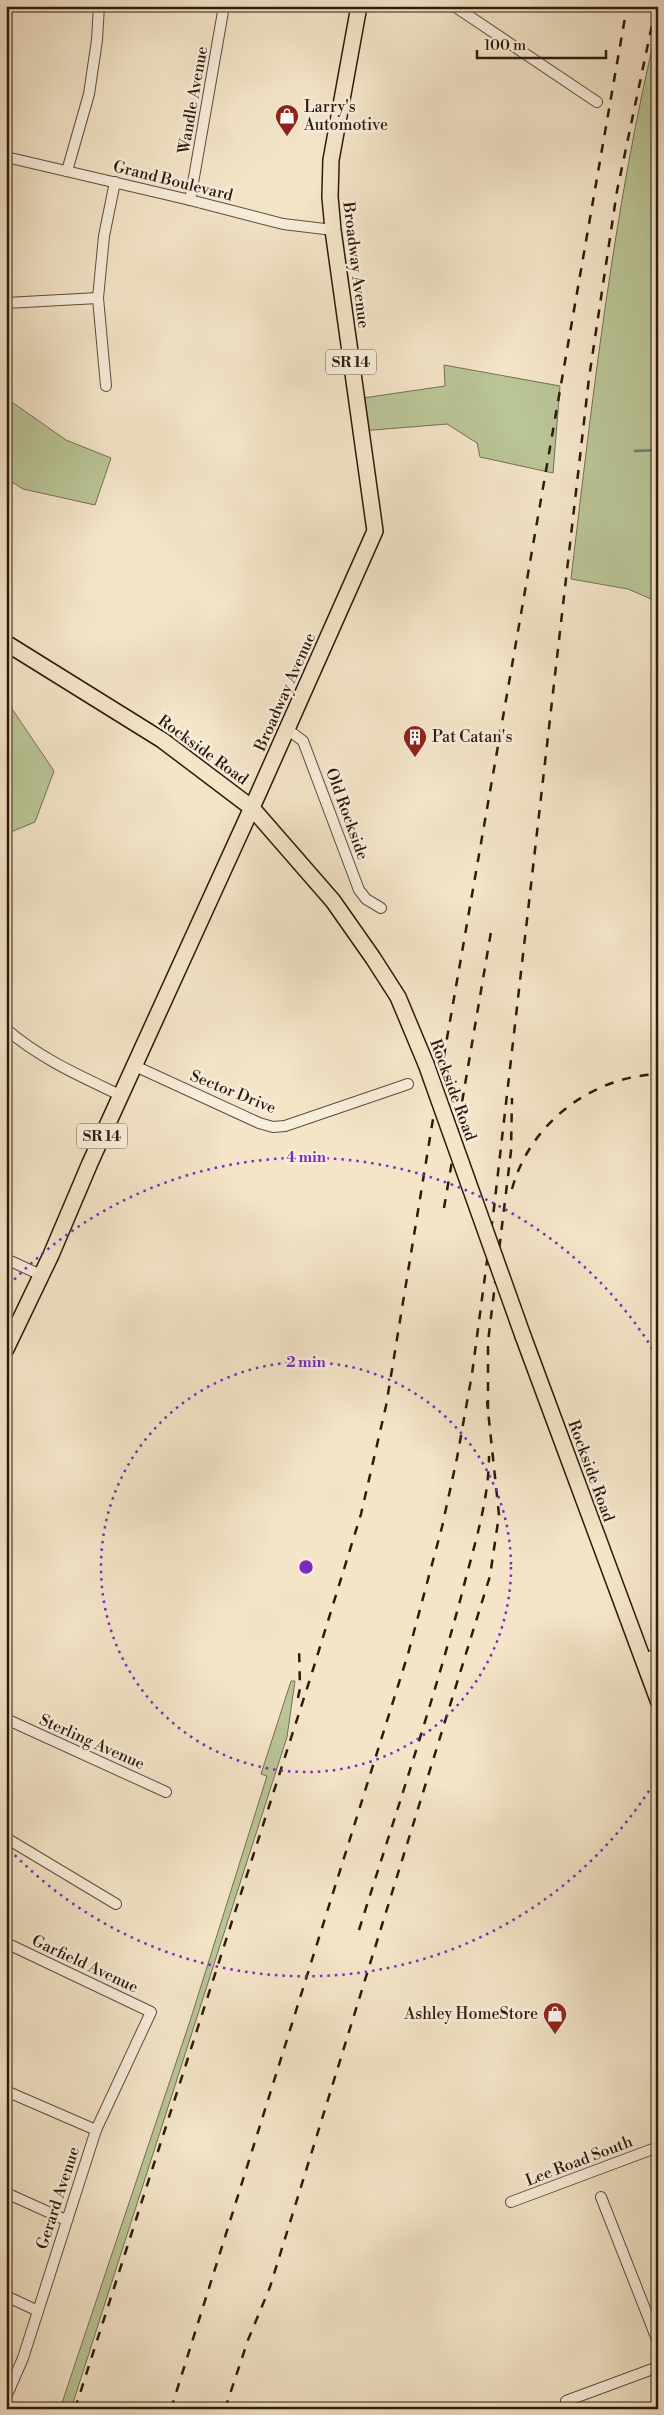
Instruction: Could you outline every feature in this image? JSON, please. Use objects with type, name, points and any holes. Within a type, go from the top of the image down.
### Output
[{"type":"main road","name":"Broadway Avenue","points":[[6,1349],[252,808],[375,531],[330,197],[332,160],[359,6]]},
{"type":"main road","name":"Rockside Road","points":[[6,643],[162,740],[252,808],[333,901],[398,997],[426,1064],[523,1336],[658,1700]]},
{"type":"street","points":[[67,171],[89,94],[97,40],[99,6]]},
{"type":"street","name":"Wandle Avenue","points":[[190,200],[224,6]]},
{"type":"street","points":[[454,6],[597,102]]},
{"type":"street","name":"Grand Boulevard","points":[[6,157],[283,224],[333,230]]},
{"type":"street","points":[[106,386],[98,298],[104,236],[115,182]]},
{"type":"street","points":[[6,303],[98,298]]},
{"type":"street","name":"Old Rockside","points":[[287,729],[300,736],[303,741],[359,890],[366,899],[380,908]]},
{"type":"street","points":[[6,1029],[23,1044],[54,1063],[120,1095]]},
{"type":"street","name":"Sector Drive","points":[[135,1066],[259,1123],[273,1127],[285,1126],[408,1084]]},
{"type":"street","points":[[6,1259],[41,1275]]},
{"type":"street","points":[[643,1660],[658,1653]]},
{"type":"street","name":"Sterling Avenue","points":[[6,1719],[166,1792]]},
{"type":"street","points":[[6,1838],[116,1904]]},
{"type":"street","name":"Garfield Avenue","points":[[6,1943],[151,2012]]},
{"type":"street","name":"Gerard Avenue","points":[[6,2397],[23,2358],[96,2130],[151,2012]]},
{"type":"street","points":[[6,2091],[96,2130]]},
{"type":"street","name":"Lee Road South","points":[[511,2202],[658,2147]]},
{"type":"street","points":[[6,2193],[66,2220]]},
{"type":"street","points":[[601,2197],[658,2342]]},
{"type":"street","points":[[6,2296],[38,2311]]},
{"type":"street","points":[[568,2405],[658,2367]]},
{"type":"green space","points":[[658,23],[658,602],[628,589],[571,579],[606,300],[629,161]]},
{"type":"green space","points":[[444,365],[560,386],[553,473],[480,457],[477,443],[447,424],[361,431],[356,399],[445,386]]},
{"type":"green space","points":[[6,398],[66,440],[111,458],[95,505],[23,489],[6,478]]},
{"type":"green space","points":[[6,700],[54,771],[35,822],[6,834]]},
{"type":"green space","points":[[291,1681],[295,1681],[287,1737],[71,2409],[60,2409],[190,2021],[267,1776],[261,1774]]},
{"type":"waterway","points":[[635,451],[658,450]]},
{"type":"railway","points":[[75,2409],[311,1676],[361,1514],[386,1406],[435,1107],[627,6]]},
{"type":"railway","points":[[171,2409],[408,1654],[442,1527],[457,1458],[472,1374],[494,1208],[589,378],[617,191],[656,6]]},
{"type":"railway","points":[[444,1208],[492,926]]},
{"type":"railway","points":[[512,1189],[521,1165],[533,1144],[548,1124],[567,1108],[587,1094],[609,1084],[633,1077],[658,1074]]},
{"type":"railway","points":[[488,1409],[488,1342],[511,1151],[512,1098]]},
{"type":"railway","points":[[225,2409],[248,2340],[270,2287],[490,1576],[499,1515],[487,1401]]},
{"type":"railway","points":[[359,1930],[425,1722],[461,1597],[483,1509],[489,1456]]},
{"type":"railway","points":[[298,1698],[300,1688],[299,1646]]},
{"type":"place","name":"Larry's Automotive","points":[[287,137]]},
{"type":"place","name":"Pat Catan's","points":[[415,758]]},
{"type":"place","name":"Ashley HomeStore","points":[[555,2035]]}]
